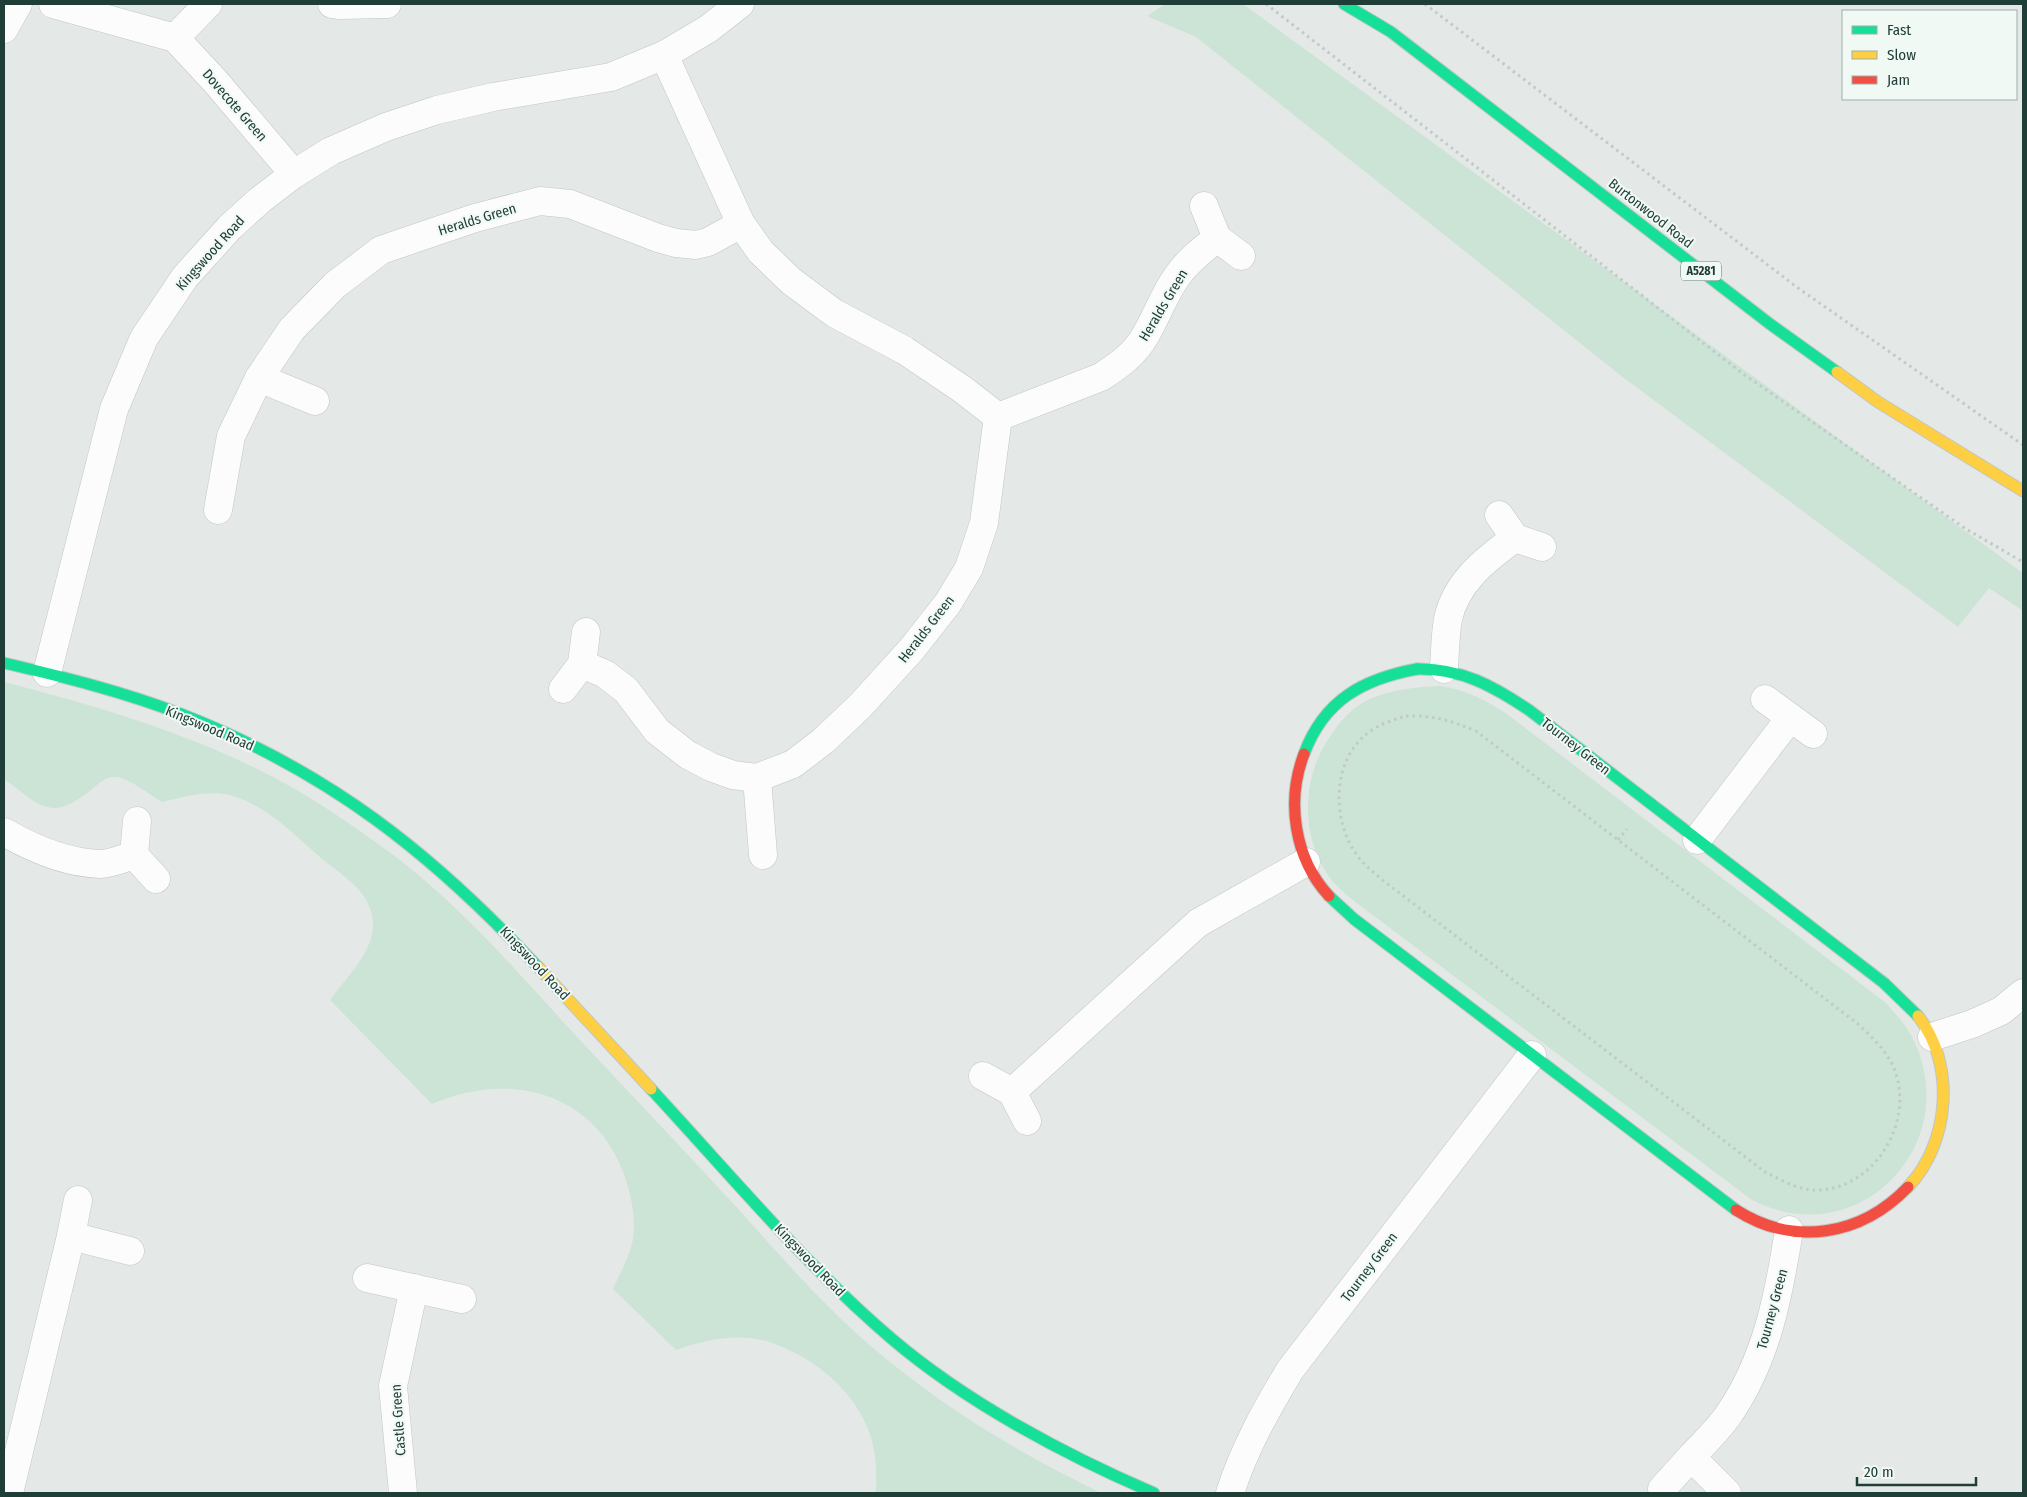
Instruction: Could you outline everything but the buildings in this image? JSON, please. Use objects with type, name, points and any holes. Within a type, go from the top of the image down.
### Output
[{"type":"street","points":[[4,29],[18,4]]},
{"type":"street","points":[[53,4],[175,38],[208,4]]},
{"type":"street","points":[[332,4],[387,4]]},
{"type":"street","name":"Kingswood Road","points":[[740,4],[708,29],[664,55],[611,77],[493,97],[437,110],[386,127],[331,151],[294,174],[260,200],[230,227],[185,277],[144,338],[114,409],[47,674],[116,692],[236,737],[288,762],[342,795],[387,826],[454,880],[491,917],[780,1229],[848,1299],[894,1340],[1000,1415],[1064,1452],[1114,1477],[1154,1493]]},
{"type":"street","name":"Burtonwood Road","points":[[1344,4],[1391,32],[1777,329],[1878,402],[2023,491]]},
{"type":"street","name":"Burtonwood Road","points":[[1364,4],[1391,32]]},
{"type":"street","name":"Dovecote Green","points":[[175,38],[215,81],[294,174]]},
{"type":"street","points":[[664,55],[741,224],[761,252],[791,281],[834,313],[904,350],[962,389],[998,417]]},
{"type":"street","name":"Heralds Green","points":[[218,510],[231,436],[259,378],[292,329],[310,310],[335,285],[381,250],[475,218],[540,201],[570,204],[676,244],[696,245],[708,242],[741,224]]},
{"type":"street","points":[[1204,206],[1217,238],[1241,256]]},
{"type":"street","name":"Heralds Green","points":[[582,664],[605,674],[626,690],[657,731],[688,755],[711,767],[733,775],[757,778],[793,764],[823,741],[860,706],[911,650],[948,603],[969,568],[984,523],[998,417],[1101,377],[1114,368],[1131,354],[1145,337],[1178,275],[1217,238]]},
{"type":"street","points":[[259,378],[315,401]]},
{"type":"street","points":[[1499,514],[1515,538],[1542,548]]},
{"type":"street","points":[[1444,670],[1448,620],[1454,600],[1465,582],[1485,560],[1515,538]]},
{"type":"street","points":[[563,689],[582,664],[586,632]]},
{"type":"street","points":[[4,663],[47,674]]},
{"type":"street","name":"Tourney Green","points":[[1417,669],[1444,670],[1472,677],[1499,690],[1529,710],[1698,840],[1884,983],[1917,1015],[1932,1038],[1941,1065],[1943,1093],[1940,1123],[1932,1152],[1919,1176],[1899,1196],[1874,1215],[1851,1225],[1843,1228],[1816,1231],[1789,1230],[1762,1223],[1738,1211],[1354,919],[1335,903],[1318,883],[1306,862],[1297,836],[1292,810],[1294,783],[1303,755],[1316,729],[1338,702],[1350,692],[1372,680],[1394,673],[1417,669]]},
{"type":"street","points":[[1766,699],[1812,734]]},
{"type":"street","points":[[1698,840],[1790,718]]},
{"type":"street","points":[[757,778],[763,854]]},
{"type":"street","points":[[137,821],[134,855],[156,879]]},
{"type":"street","points":[[4,832],[21,842],[65,858],[102,864],[134,855]]},
{"type":"street","points":[[1012,1092],[1198,922],[1306,862]]},
{"type":"street","points":[[1932,1038],[1972,1024],[2001,1011],[2023,993]]},
{"type":"street","name":"Tourney Green","points":[[1230,1493],[1238,1468],[1259,1422],[1290,1370],[1532,1054]]},
{"type":"street","points":[[983,1076],[1012,1092],[1027,1121]]},
{"type":"street","points":[[9,1493],[13,1426],[71,1236],[78,1200]]},
{"type":"street","name":"Tourney Green","points":[[1662,1489],[1728,1415],[1747,1385],[1765,1343],[1780,1284],[1789,1230]]},
{"type":"street","points":[[71,1236],[130,1251]]},
{"type":"street","points":[[367,1278],[462,1299]]},
{"type":"street","name":"Castle Green","points":[[403,1493],[393,1386],[414,1288]]},
{"type":"street","points":[[1691,1457],[1727,1493]]},
{"type":"path","points":[[1266,4],[1742,372],[1966,529],[2023,562]]},
{"type":"path","points":[[1425,4],[1798,288],[2023,445]]},
{"type":"path","points":[[1406,716],[1427,716],[1450,720],[1476,731],[1858,1024],[1888,1056],[1896,1074],[1901,1096],[1899,1118],[1891,1141],[1876,1162],[1857,1178],[1836,1188],[1813,1190],[1791,1185],[1765,1172],[1366,866],[1354,851],[1344,833],[1340,815],[1339,792],[1343,770],[1353,749],[1367,733],[1386,722],[1406,716]]},
{"type":"green space","points":[[1165,4],[1243,4],[2023,573],[2023,611],[1989,588],[1958,627],[1620,375],[1196,37],[1147,16]]},
{"type":"green space","points":[[4,682],[122,716],[200,743],[274,778],[310,798],[385,849],[421,877],[514,967],[804,1282],[854,1331],[898,1369],[953,1409],[1011,1445],[1101,1493],[875,1493],[874,1448],[867,1426],[856,1407],[826,1373],[787,1349],[755,1339],[720,1339],[676,1350],[613,1289],[632,1245],[634,1222],[632,1205],[623,1172],[609,1144],[590,1122],[568,1106],[544,1095],[517,1089],[489,1089],[460,1094],[432,1104],[330,1000],[363,956],[371,936],[373,921],[371,912],[365,899],[356,887],[268,813],[243,799],[229,795],[212,793],[162,802],[125,779],[111,777],[65,806],[55,808],[37,803],[4,779]]},
{"type":"green space","points":[[1441,686],[1475,696],[1507,714],[1886,1003],[1906,1026],[1912,1037],[1926,1082],[1924,1119],[1912,1153],[1890,1181],[1862,1202],[1828,1213],[1791,1213],[1752,1200],[1358,904],[1335,884],[1315,850],[1310,831],[1308,812],[1309,792],[1319,755],[1342,720],[1364,702],[1396,691]]},
{"type":"traffic: fast","points":[[1344,4],[1391,32],[1770,324],[1837,372]]},
{"type":"traffic: fast","points":[[4,663],[94,686],[159,706],[234,737],[284,762],[331,789],[375,819],[417,852],[458,887],[538,967]]},
{"type":"traffic: fast","points":[[1417,669],[1433,669],[1476,680],[1529,710],[1884,983],[1918,1016]]},
{"type":"traffic: fast","points":[[1304,754],[1312,735],[1323,719],[1334,706],[1348,695],[1379,679],[1417,669]]},
{"type":"traffic: fast","points":[[1329,896],[1354,919],[1736,1210]]},
{"type":"traffic: fast","points":[[651,1089],[798,1249],[828,1280],[892,1339],[952,1384],[1017,1425],[1086,1462],[1154,1493]]},
{"type":"traffic: slow","points":[[1837,372],[1878,402],[2023,491]]},
{"type":"traffic: slow","points":[[538,967],[651,1089]]},
{"type":"traffic: slow","points":[[1908,1187],[1922,1169],[1933,1148],[1940,1126],[1943,1103],[1943,1080],[1938,1057],[1930,1035],[1918,1016]]},
{"type":"traffic: jam","points":[[1304,754],[1298,772],[1295,791],[1297,828],[1301,847],[1308,864],[1317,881],[1329,896]]},
{"type":"traffic: jam","points":[[1736,1210],[1758,1222],[1781,1229],[1804,1232],[1826,1231],[1848,1226],[1869,1216],[1889,1204],[1908,1187]]}]
